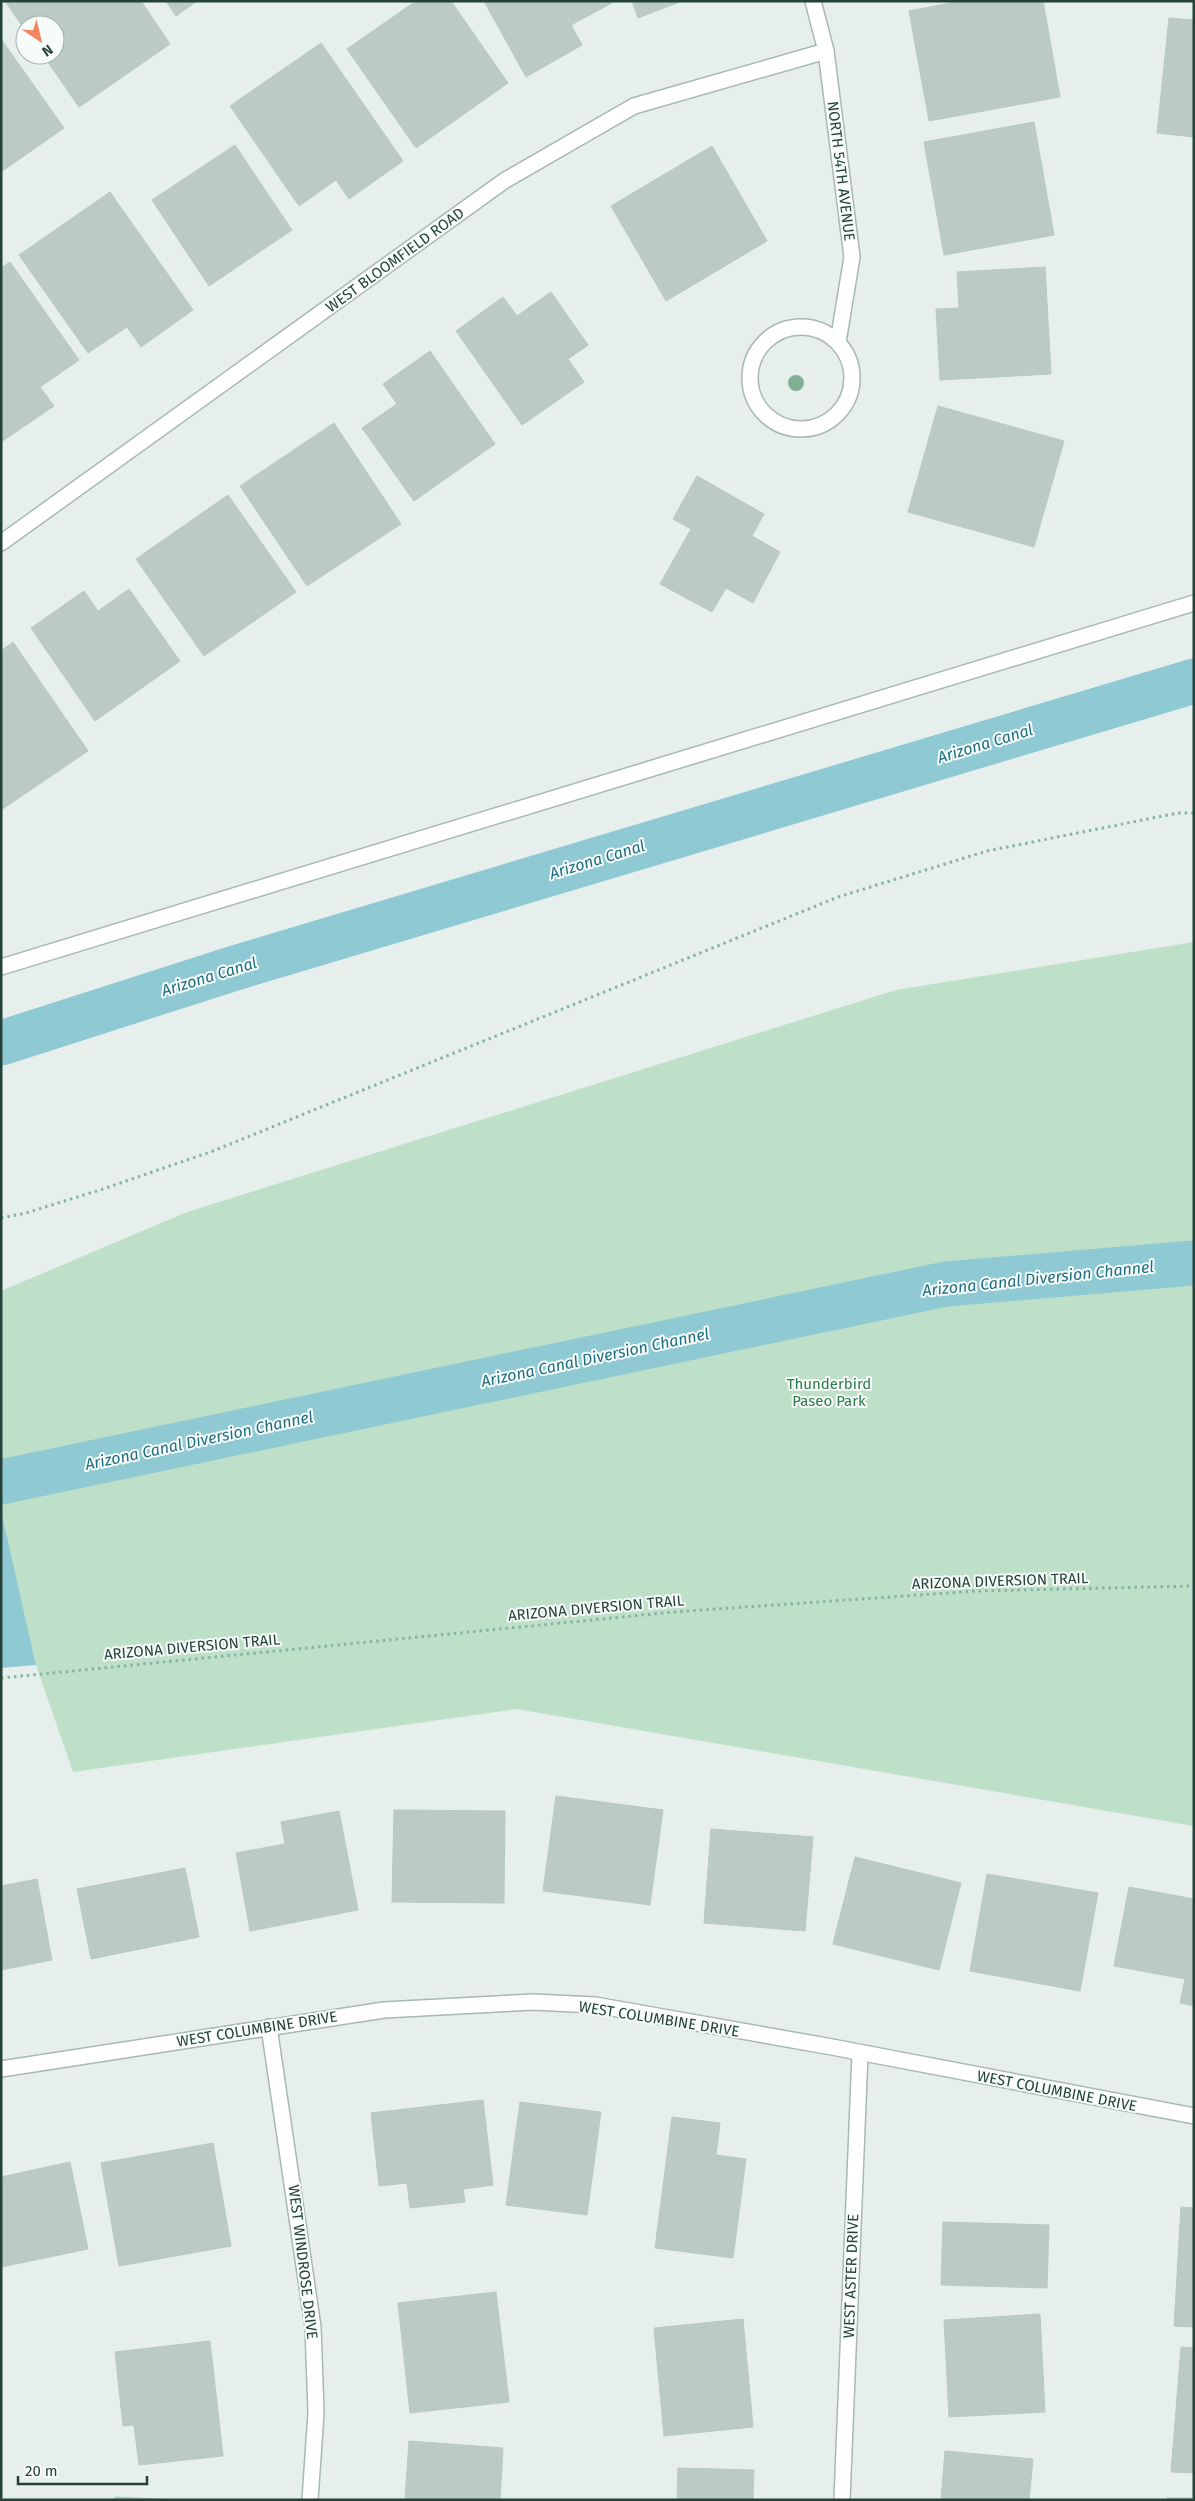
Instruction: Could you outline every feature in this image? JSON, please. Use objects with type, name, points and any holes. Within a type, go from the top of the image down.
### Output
[{"type":"street","name":"NORTH 54TH AVENUE","points":[[813,1],[826,52],[852,257],[838,342]]},
{"type":"street","name":"WEST BLOOMFIELD ROAD","points":[[1,543],[504,181],[634,106],[826,52]]},
{"type":"street","points":[[805,327],[824,332],[838,342],[848,356],[853,373],[851,392],[843,408],[831,420],[814,428],[796,430],[779,425],[764,415],[754,400],[749,383],[751,365],[759,349],[772,336],[788,328],[805,327]]},
{"type":"street","points":[[1,967],[1194,602]]},
{"type":"street","name":"WEST COLUMBINE DRIVE","points":[[1,2069],[384,2010],[542,2002],[595,2005],[1194,2116]]},
{"type":"street","name":"WEST WINDROSE DRIVE","points":[[269,2027],[313,2327],[316,2413],[310,2500]]},
{"type":"street","name":"WEST ASTER DRIVE","points":[[842,2500],[860,2053]]},
{"type":"path","points":[[1,1218],[26,1213],[213,1152],[838,897],[987,851],[1178,813],[1194,813]]},
{"type":"path","name":"ARIZONA DIVERSION TRAIL","points":[[1,1678],[673,1612],[978,1591],[1194,1586]]},
{"type":"green space","name":"Thunderbird Paseo Park","points":[[1194,942],[1194,1826],[517,1709],[73,1772],[36,1665],[1,1511],[1,1291],[187,1212],[896,990]]},
{"type":"water","points":[[1,1510],[36,1665],[1,1668]]},
{"type":"building","points":[[5,1],[141,1],[170,44],[79,107],[50,65],[65,65],[65,15],[15,16]]},
{"type":"building","points":[[166,1],[197,1],[176,16]]},
{"type":"building","points":[[416,1],[451,1],[508,83],[416,148],[347,49]]},
{"type":"building","points":[[484,1],[611,1],[612,3],[571,25],[582,45],[526,77]]},
{"type":"building","points":[[632,1],[682,1],[638,18]]},
{"type":"building","points":[[961,1],[1043,1],[1060,97],[929,121],[909,11]]},
{"type":"building","points":[[1169,18],[1194,20],[1194,137],[1157,133]]},
{"type":"building","points":[[1,39],[15,59],[15,65],[19,65],[64,128],[1,172]]},
{"type":"building","points":[[321,43],[403,161],[349,199],[336,180],[299,206],[230,106]]},
{"type":"building","points":[[1034,122],[1054,235],[944,255],[924,142]]},
{"type":"building","points":[[235,145],[292,230],[209,286],[152,200]]},
{"type":"building","points":[[712,146],[767,241],[666,301],[611,206]]},
{"type":"building","points":[[110,192],[193,310],[141,347],[127,327],[88,353],[19,255]]},
{"type":"building","points":[[10,262],[79,360],[40,387],[54,406],[1,442],[1,268]]},
{"type":"building","points":[[1045,267],[1051,374],[940,380],[936,309],[959,308],[957,272]]},
{"type":"building","points":[[551,292],[588,345],[568,359],[584,382],[522,425],[456,331],[503,297],[517,316]]},
{"type":"building","points":[[430,351],[495,444],[414,501],[362,428],[397,404],[383,384]]},
{"type":"building","points":[[938,406],[1064,441],[1034,547],[908,512]]},
{"type":"building","points":[[334,423],[401,524],[307,586],[240,486]]},
{"type":"building","points":[[697,476],[764,514],[752,536],[780,552],[753,603],[726,588],[712,612],[660,584],[691,529],[673,519]]},
{"type":"building","points":[[228,495],[296,592],[204,656],[136,559]]},
{"type":"building","points":[[129,589],[180,661],[95,721],[31,628],[84,591],[98,611]]},
{"type":"building","points":[[13,642],[88,751],[1,810],[1,651]]},
{"type":"building","points":[[556,1796],[663,1810],[650,1905],[543,1891]]},
{"type":"building","points":[[394,1810],[505,1811],[504,1903],[392,1902]]},
{"type":"building","points":[[339,1811],[358,1910],[250,1931],[236,1853],[285,1844],[281,1822]]},
{"type":"building","points":[[711,1829],[813,1837],[805,1931],[704,1923]]},
{"type":"building","points":[[855,1857],[961,1883],[939,1970],[833,1944]]},
{"type":"building","points":[[185,1868],[199,1937],[91,1959],[77,1889]]},
{"type":"building","points":[[987,1874],[1098,1893],[1080,1991],[970,1971]]},
{"type":"building","points":[[37,1879],[52,1960],[1,1970],[1,1886]]},
{"type":"building","points":[[1129,1887],[1194,1899],[1194,2006],[1180,2003],[1185,1979],[1114,1966]]},
{"type":"building","points":[[483,2100],[493,2185],[463,2189],[465,2202],[410,2208],[407,2183],[379,2186],[371,2113]]},
{"type":"building","points":[[520,2102],[601,2112],[587,2215],[506,2205]]},
{"type":"building","points":[[672,2117],[720,2123],[716,2155],[746,2159],[733,2258],[655,2248]]},
{"type":"building","points":[[213,2143],[231,2246],[119,2266],[101,2163]]},
{"type":"building","points":[[70,2162],[88,2249],[1,2267],[1,2177]]},
{"type":"building","points":[[1181,2207],[1194,2208],[1194,2327],[1174,2326]]},
{"type":"building","points":[[943,2222],[1049,2225],[1047,2288],[941,2285]]},
{"type":"building","points":[[496,2292],[509,2402],[410,2413],[398,2303]]},
{"type":"building","points":[[1040,2314],[1045,2412],[949,2417],[944,2320]]},
{"type":"building","points":[[743,2319],[753,2427],[664,2436],[654,2328]]},
{"type":"building","points":[[210,2341],[223,2456],[139,2465],[134,2425],[123,2426],[115,2352]]},
{"type":"building","points":[[1181,2347],[1194,2348],[1194,2473],[1171,2472]]},
{"type":"building","points":[[409,2441],[503,2448],[500,2500],[405,2500]]},
{"type":"building","points":[[945,2451],[1033,2459],[1029,2500],[941,2500]]},
{"type":"building","points":[[678,2468],[754,2470],[753,2500],[677,2500]]},
{"type":"building","points":[[115,2497],[178,2500],[115,2500]]},
{"type":"building","points":[[1167,2498],[1194,2498],[1194,2500],[1167,2500]]},
{"type":"waterway","name":"Arizona Canal","points":[[1,1043],[235,968],[1194,681]]},
{"type":"waterway","name":"Arizona Canal Diversion Channel","points":[[1,1482],[946,1284],[1194,1263]]}]
